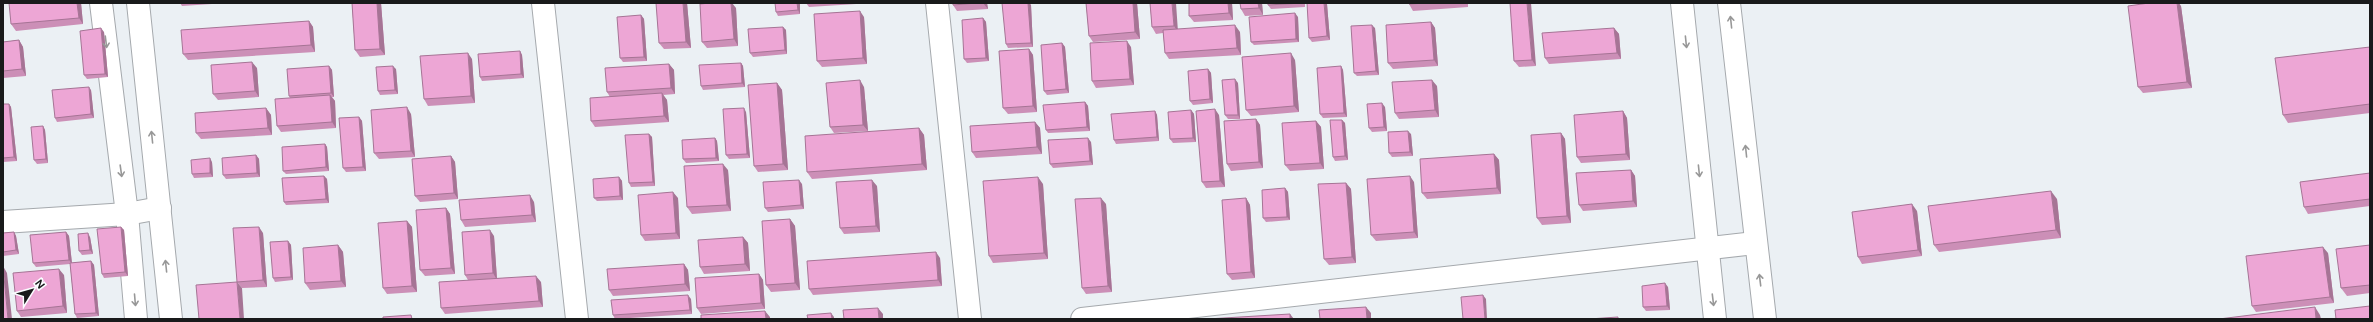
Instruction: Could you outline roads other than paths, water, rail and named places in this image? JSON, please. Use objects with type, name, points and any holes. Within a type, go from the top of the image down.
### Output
[{"type":"street","points":[[101,3],[127,214],[136,319]]},
{"type":"street","points":[[138,3],[171,319]]},
{"type":"street","points":[[543,3],[577,319]]},
{"type":"street","points":[[937,3],[970,319]]},
{"type":"street","points":[[1682,3],[1706,247],[1715,319]]},
{"type":"street","points":[[1729,3],[1755,243],[1765,319]]},
{"type":"street","points":[[3,222],[127,214],[160,208]]},
{"type":"street","points":[[1082,319],[1706,247],[1755,243]]}]
